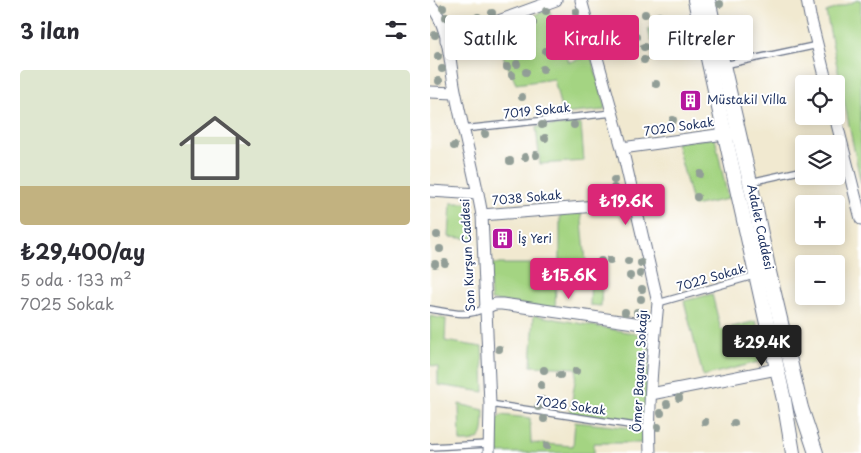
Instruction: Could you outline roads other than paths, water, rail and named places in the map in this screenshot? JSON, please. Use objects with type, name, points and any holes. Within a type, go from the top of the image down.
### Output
[{"type":"street","points":[[515,15],[556,0]]},
{"type":"street","name":"Ömer Bagana Sokağı","points":[[581,0],[622,148],[658,303],[649,428],[650,453]]},
{"type":"street","name":"Adalet Caddesi","points":[[695,0],[724,134],[801,408],[816,453]]},
{"type":"street","name":"Adalet Caddesi","points":[[708,0],[750,182],[777,369],[793,453]]},
{"type":"street","points":[[807,0],[825,75]]},
{"type":"street","name":"Son Kurşun Caddesi","points":[[430,4],[443,24],[445,35]]},
{"type":"street","name":"Son Kurşun Caddesi","points":[[449,60],[482,215],[490,404],[489,448]]},
{"type":"street","points":[[430,92],[455,93]]},
{"type":"street","points":[[838,125],[844,161],[861,219]]},
{"type":"street","name":"7020 Sokak","points":[[622,148],[739,132]]},
{"type":"street","points":[[430,191],[478,194]]},
{"type":"street","name":"7038 Sokak","points":[[482,215],[634,203]]},
{"type":"street","points":[[485,308],[495,304],[502,304],[656,326]]},
{"type":"street","points":[[651,394],[777,369]]},
{"type":"lane","points":[[723,66],[818,45]]},
{"type":"lane","name":"7019 Sokak","points":[[463,129],[613,113]]},
{"type":"lane","points":[[750,182],[795,172]]},
{"type":"lane","name":"7022 Sokak","points":[[658,303],[763,274]]},
{"type":"lane","points":[[430,310],[464,314],[485,308]]},
{"type":"lane","name":"7026 Sokak","points":[[490,404],[649,428]]},
{"type":"lane","points":[[430,447],[489,448]]},
{"type":"place","name":"Müstakil Villa","points":[[691,100]]},
{"type":"place","name":"İş Yeri","points":[[502,239]]}]
